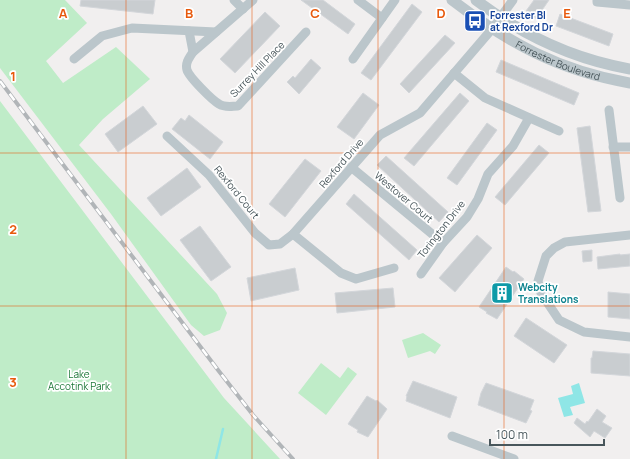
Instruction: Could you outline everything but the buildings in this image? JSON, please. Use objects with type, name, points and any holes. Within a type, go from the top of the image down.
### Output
[{"type":"street","points":[[234,0],[243,9]]},
{"type":"street","name":"Surrey Hill Place","points":[[253,0],[193,52],[188,61],[186,69],[190,77],[219,104],[228,107],[238,106],[306,32]]},
{"type":"street","points":[[358,0],[382,18]]},
{"type":"street","points":[[353,59],[395,0]]},
{"type":"street","name":"Forrester Boulevard","points":[[452,0],[492,30],[516,44],[560,65],[593,76],[630,83]]},
{"type":"street","name":"Forrester Boulevard","points":[[476,0],[523,32],[558,49],[597,62],[630,68]]},
{"type":"street","name":"Rexford Drive","points":[[293,234],[380,134],[420,113],[492,30],[513,0]]},
{"type":"street","points":[[597,0],[597,2],[630,5]]},
{"type":"street","points":[[74,59],[102,36],[132,28],[216,32]]},
{"type":"street","points":[[189,30],[193,52]]},
{"type":"street","points":[[454,73],[485,98],[559,131]]},
{"type":"street","points":[[608,110],[620,198]]},
{"type":"street","name":"Torington Drive","points":[[421,274],[443,243],[467,217],[478,199],[488,174],[513,146],[529,118]]},
{"type":"street","name":"Rexford Court","points":[[167,136],[209,175],[255,233],[269,245],[280,244],[293,234]]},
{"type":"street","points":[[613,147],[630,147]]},
{"type":"street","name":"Westover Court","points":[[351,167],[443,243]]},
{"type":"street","points":[[293,234],[341,273],[356,279],[394,268]]},
{"type":"street","points":[[630,235],[565,242],[554,248],[546,256],[538,281],[541,293],[559,320],[584,332],[630,337]]},
{"type":"street","points":[[452,436],[514,459]]},
{"type":"green space","points":[[0,0],[65,0],[87,23],[46,61],[63,83],[116,47],[150,79],[103,119],[79,145],[217,294],[227,313],[220,330],[204,336],[191,325],[111,214],[0,68]]},
{"type":"green space","name":"Lake Accotink Park","points":[[0,101],[224,398],[280,459],[0,459]]},
{"type":"green space","points":[[423,333],[441,345],[435,354],[430,351],[408,358],[402,340]]},
{"type":"green space","points":[[321,363],[340,378],[348,367],[357,374],[326,415],[298,393]]},
{"type":"water","points":[[579,383],[585,403],[570,407],[573,415],[564,417],[558,398],[573,394],[571,386]]},
{"type":"waterway","points":[[216,459],[223,429]]},
{"type":"railway","points":[[0,81],[218,370],[253,415],[293,459]]},
{"type":"place","name":"Forrester Bl at Rexford Dr","points":[[475,21]]},
{"type":"place","name":"Webcity Translations","points":[[502,293]]}]
